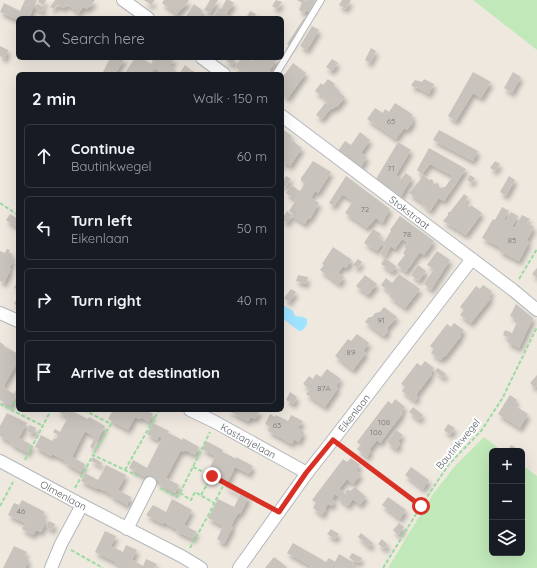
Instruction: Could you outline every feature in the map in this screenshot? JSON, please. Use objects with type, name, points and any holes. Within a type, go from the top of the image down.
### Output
[{"type":"street","points":[[123,0],[145,16]]},
{"type":"street","points":[[205,60],[221,72]]},
{"type":"street","name":"Stokstraat","points":[[284,118],[513,290],[537,310]]},
{"type":"street","name":"Eikenlaan","points":[[239,568],[306,473],[472,259]]},
{"type":"street","points":[[0,313],[16,320]]},
{"type":"street","name":"Kastanjelaan","points":[[194,412],[306,473]]},
{"type":"street","name":"Olmenlaan","points":[[0,461],[185,558],[201,568]]},
{"type":"street","points":[[128,529],[150,482]]},
{"type":"street","points":[[50,568],[82,505]]},
{"type":"lane","points":[[277,72],[321,0]]},
{"type":"path","points":[[0,203],[16,214]]},
{"type":"path","points":[[513,290],[537,249]]},
{"type":"path","name":"Bautinkwegel","points":[[383,568],[449,464],[481,431],[502,399],[537,328]]},
{"type":"path","points":[[11,410],[16,401]]},
{"type":"path","points":[[0,404],[43,426]]},
{"type":"path","points":[[0,506],[51,412]]},
{"type":"path","points":[[88,412],[111,424],[94,455]]},
{"type":"path","points":[[125,470],[158,412]]},
{"type":"path","points":[[180,493],[215,422]]},
{"type":"path","points":[[333,440],[421,506]]},
{"type":"path","points":[[193,467],[225,482],[279,512]]},
{"type":"path","points":[[200,495],[212,476]]},
{"type":"path","points":[[185,558],[225,482]]},
{"type":"path","points":[[61,544],[103,568]]},
{"type":"green space","points":[[473,0],[537,0],[537,50]]},
{"type":"green space","points":[[484,437],[498,448],[489,448],[489,556],[525,556],[525,467],[537,476],[537,568],[388,568],[433,494],[455,466]]},
{"type":"water","points":[[284,306],[293,311],[295,316],[307,319],[307,324],[303,330],[299,331],[284,320]]},
{"type":"building","points":[[25,0],[37,0],[30,16],[16,16],[16,19],[0,12],[4,3],[20,11]]},
{"type":"building","points":[[39,0],[46,0],[44,5],[38,2]]},
{"type":"building","points":[[55,0],[95,0],[90,7],[89,6],[87,9],[83,7],[79,13],[67,4],[64,8],[57,5],[54,9],[50,7]]},
{"type":"building","points":[[144,0],[155,0],[151,5]]},
{"type":"building","points":[[164,0],[189,1],[177,14],[162,3]]},
{"type":"building","points":[[210,0],[218,0],[210,13],[204,10]]},
{"type":"building","points":[[226,0],[234,3],[226,14],[229,16],[214,16],[219,8],[221,9]]},
{"type":"building","points":[[276,0],[282,2],[277,9],[272,6]]},
{"type":"building","points":[[297,0],[305,0],[305,2],[306,0],[316,0],[309,12],[306,10],[304,13],[299,10],[302,3]]},
{"type":"building","points":[[342,0],[351,0],[346,9],[339,5]]},
{"type":"building","points":[[37,4],[44,7],[42,12],[35,8]]},
{"type":"building","points":[[194,4],[203,11],[200,16],[186,16]]},
{"type":"building","points":[[250,11],[256,14],[255,16],[247,16]]},
{"type":"building","points":[[304,18],[306,19],[291,46],[287,44]]},
{"type":"building","points":[[312,26],[319,30],[307,50],[300,46]]},
{"type":"building","points":[[0,46],[8,50],[5,59],[0,56]]},
{"type":"building","points":[[371,48],[376,51],[370,63],[365,60]]},
{"type":"building","points":[[332,59],[338,63],[332,71],[326,67]]},
{"type":"building","points":[[109,60],[124,60],[116,72],[103,72]]},
{"type":"building","points":[[134,60],[145,60],[151,64],[153,61],[152,60],[174,60],[170,65],[175,69],[173,72],[161,72],[155,68],[152,72],[125,72]]},
{"type":"building","points":[[226,60],[236,60],[232,65]]},
{"type":"building","points":[[240,60],[277,60],[269,71],[270,72],[242,72],[235,67]]},
{"type":"building","points":[[293,63],[306,73],[288,98],[284,95],[284,75]]},
{"type":"building","points":[[185,65],[194,72],[180,72]]},
{"type":"building","points":[[473,72],[491,82],[481,98],[473,93],[456,121],[448,116]]},
{"type":"building","points":[[513,72],[521,77],[512,93],[504,88]]},
{"type":"building","points":[[328,79],[335,84],[334,86],[345,97],[337,107],[336,106],[333,109],[331,108],[322,119],[316,115],[325,103],[327,104],[329,101],[315,91],[321,83],[323,85]]},
{"type":"building","points":[[424,79],[434,84],[429,94],[411,85],[415,80],[422,82]]},
{"type":"building","points":[[395,103],[412,114],[413,122],[407,130],[404,128],[396,139],[367,119],[375,108],[383,113],[385,109],[389,112]]},
{"type":"building","points":[[284,130],[292,136],[290,139],[302,148],[290,166],[285,162],[284,164]]},
{"type":"building","points":[[439,130],[478,151],[473,161],[433,140]]},
{"type":"building","points":[[360,132],[370,140],[361,153],[367,157],[361,167],[338,151],[345,141],[351,145]]},
{"type":"building","points":[[398,142],[411,150],[396,175],[401,179],[406,173],[412,178],[401,196],[376,179]]},
{"type":"building","points":[[429,148],[466,169],[444,201],[439,198],[430,211],[423,205],[424,204],[409,193],[420,180],[422,174],[417,170]],"holes":[[[430,164],[453,176],[445,187],[440,188],[438,183],[434,184],[432,179],[429,180],[422,174]]]},
{"type":"building","points":[[313,161],[331,172],[318,193],[315,191],[311,198],[319,203],[310,219],[308,218],[305,224],[292,216],[293,214],[289,211],[296,200],[286,193],[291,185],[300,191],[305,183],[301,181],[301,178]]},
{"type":"building","points":[[495,161],[500,164],[495,171],[490,168]]},
{"type":"building","points":[[470,175],[475,178],[472,183],[467,180]]},
{"type":"building","points":[[286,176],[291,179],[285,187],[284,186],[284,180]]},
{"type":"building","points":[[346,176],[390,209],[382,223],[376,218],[367,228],[345,213],[353,201],[342,194],[334,206],[329,203]]},
{"type":"building","points":[[509,176],[515,180],[506,196],[500,192]]},
{"type":"building","points":[[464,194],[468,197],[464,203],[470,207],[471,205],[482,213],[466,235],[443,221],[448,215],[448,212],[450,212]]},
{"type":"building","points":[[502,207],[509,211],[504,219],[506,221],[511,212],[518,216],[512,227],[515,228],[522,215],[530,219],[527,223],[534,227],[527,240],[529,242],[519,261],[499,251],[501,248],[482,238]]},
{"type":"building","points":[[287,211],[292,215],[287,223],[284,221],[284,216]]},
{"type":"building","points":[[10,214],[16,218],[16,227],[6,220]]},
{"type":"building","points":[[400,216],[434,241],[424,255],[420,252],[406,272],[397,265],[405,255],[403,253],[406,248],[404,247],[408,243],[402,239],[395,249],[391,246],[384,257],[380,253],[385,246],[382,244],[377,251],[364,243],[373,229],[381,234],[379,238],[384,242]]},
{"type":"building","points":[[333,247],[352,260],[346,268],[343,266],[338,273],[344,277],[339,284],[320,270],[324,265],[322,264]]},
{"type":"building","points":[[7,249],[10,250],[9,252],[12,254],[11,257],[13,258],[11,261],[13,262],[9,268],[11,269],[4,283],[0,281],[0,251],[5,253]]},
{"type":"building","points":[[437,251],[450,260],[431,290],[424,284],[434,269],[427,265]]},
{"type":"building","points":[[385,258],[397,267],[392,272],[381,264]]},
{"type":"building","points":[[358,259],[362,262],[358,268],[353,265]]},
{"type":"building","points":[[418,265],[426,271],[419,281],[411,275]]},
{"type":"building","points":[[537,268],[537,278],[532,274]]},
{"type":"building","points":[[399,274],[420,289],[405,308],[389,296],[391,293],[381,285],[386,278],[392,283]]},
{"type":"building","points":[[298,275],[308,277],[306,284],[296,281]]},
{"type":"building","points":[[365,275],[377,284],[368,295],[356,286]]},
{"type":"building","points":[[483,285],[492,291],[489,297],[491,298],[471,323],[460,315],[464,310],[460,307],[476,286],[480,289]]},
{"type":"building","points":[[291,289],[296,292],[289,302],[284,298]]},
{"type":"building","points":[[516,304],[533,318],[519,348],[507,342],[509,338],[503,335],[505,330],[512,333],[518,320],[510,316]]},
{"type":"building","points":[[384,307],[397,317],[387,328],[388,331],[384,336],[365,322],[375,313],[380,312]]},
{"type":"building","points":[[454,323],[464,330],[445,357],[444,356],[441,360],[431,353],[434,349],[430,346],[447,324],[451,327]]},
{"type":"building","points":[[357,334],[369,343],[363,351],[366,353],[353,370],[335,356],[348,339],[351,341]]},
{"type":"building","points":[[0,342],[16,353],[16,365],[3,387],[14,394],[16,390],[16,395],[11,406],[0,400]]},
{"type":"building","points":[[425,361],[434,368],[430,373],[432,374],[416,395],[418,397],[415,401],[402,391],[405,387],[401,384],[417,363],[421,366]]},
{"type":"building","points":[[438,368],[446,374],[443,378],[435,371]]},
{"type":"building","points":[[327,369],[341,379],[336,386],[338,388],[325,407],[306,394],[310,389],[303,384],[309,376],[313,379],[316,374],[321,377]]},
{"type":"building","points":[[537,375],[537,386],[535,388],[530,383]]},
{"type":"building","points":[[290,392],[297,397],[294,404],[286,400]]},
{"type":"building","points":[[510,395],[517,400],[514,405],[528,414],[520,428],[498,414]]},
{"type":"building","points":[[395,399],[405,407],[401,412],[403,413],[380,443],[377,440],[369,450],[371,451],[367,457],[357,449],[361,445],[357,442],[388,401],[392,404]]},
{"type":"building","points":[[413,407],[423,415],[419,420],[409,412]]},
{"type":"building","points":[[59,412],[74,412],[88,419],[89,417],[105,426],[93,449],[90,447],[95,437],[85,431],[72,457],[85,464],[81,472],[65,463],[66,461],[52,454],[51,456],[35,447],[41,435],[52,441],[54,438],[56,439],[58,435],[53,432],[55,429],[60,432],[68,417]]},
{"type":"building","points":[[112,412],[150,412],[153,414],[149,422],[141,417],[140,419],[135,417],[128,430],[108,419]]},
{"type":"building","points":[[231,412],[259,412],[255,419],[251,417],[248,421]]},
{"type":"building","points":[[7,413],[27,423],[19,438],[32,445],[28,453],[0,436],[0,426]]},
{"type":"building","points":[[270,414],[275,417],[276,415],[288,421],[291,415],[303,421],[298,428],[304,432],[299,442],[294,439],[292,444],[268,431],[270,427],[265,424]]},
{"type":"building","points":[[153,423],[169,431],[168,433],[182,440],[183,438],[199,447],[195,455],[185,450],[184,452],[181,450],[166,478],[179,485],[175,493],[159,484],[160,482],[146,475],[145,477],[129,468],[133,460],[147,468],[162,438],[159,436],[157,440],[147,434]]},
{"type":"building","points":[[448,424],[455,428],[450,435],[444,430]]},
{"type":"building","points":[[30,425],[36,428],[33,434],[27,431]]},
{"type":"building","points":[[396,430],[403,435],[398,441],[400,444],[396,449],[387,442]]},
{"type":"building","points":[[206,441],[223,450],[222,452],[236,459],[236,457],[253,466],[249,474],[235,467],[228,482],[208,472],[215,456],[202,449]]},
{"type":"building","points":[[511,445],[516,448],[509,448]]},
{"type":"building","points":[[93,457],[102,463],[101,466],[91,461]]},
{"type":"building","points":[[351,458],[360,465],[356,471],[361,474],[353,484],[347,479],[339,489],[347,495],[345,492],[348,489],[350,491],[355,487],[366,497],[360,505],[353,499],[348,506],[335,494],[332,499],[335,502],[332,506],[328,504],[322,515],[313,508],[316,503],[312,500],[343,459],[347,462]]},
{"type":"building","points":[[106,465],[126,475],[118,490],[131,497],[127,505],[105,491],[98,488],[97,489],[81,481],[85,473],[98,480]]},
{"type":"building","points":[[411,467],[429,480],[423,489],[405,475]]},
{"type":"building","points":[[226,485],[249,497],[240,514],[238,513],[231,526],[233,527],[224,544],[217,539],[223,526],[208,518],[218,499],[234,507],[240,495],[225,487]]},
{"type":"building","points":[[388,497],[406,510],[400,519],[382,505]]},
{"type":"building","points":[[172,499],[192,510],[184,525],[197,532],[193,539],[176,531],[177,529],[164,522],[163,524],[146,515],[153,505],[166,512]]},
{"type":"building","points":[[22,500],[45,512],[42,517],[47,520],[41,532],[36,530],[33,535],[22,529],[25,523],[8,515],[14,503],[19,505]]},
{"type":"building","points":[[49,521],[55,524],[52,530],[46,527]]},
{"type":"building","points":[[399,523],[404,527],[398,535],[393,530]]},
{"type":"building","points":[[331,529],[339,534],[335,539],[327,534]]},
{"type":"building","points":[[105,531],[116,536],[111,546],[123,552],[126,545],[137,550],[132,560],[143,566],[146,559],[157,564],[155,568],[119,568],[115,566],[117,563],[95,552]]},
{"type":"building","points":[[361,533],[373,543],[369,547],[358,537]]},
{"type":"building","points":[[382,539],[388,545],[385,549],[378,544]]},
{"type":"building","points":[[293,543],[326,562],[329,558],[335,562],[339,554],[354,563],[352,568],[310,568],[311,566],[287,553]]},
{"type":"building","points":[[14,546],[27,552],[24,557],[29,560],[25,568],[3,568]]},
{"type":"building","points":[[352,553],[362,558],[359,563],[349,558]]},
{"type":"building","points":[[274,557],[287,567],[265,568]]},
{"type":"route","points":[[212,476],[279,512],[306,473],[333,440],[421,506]]}]
